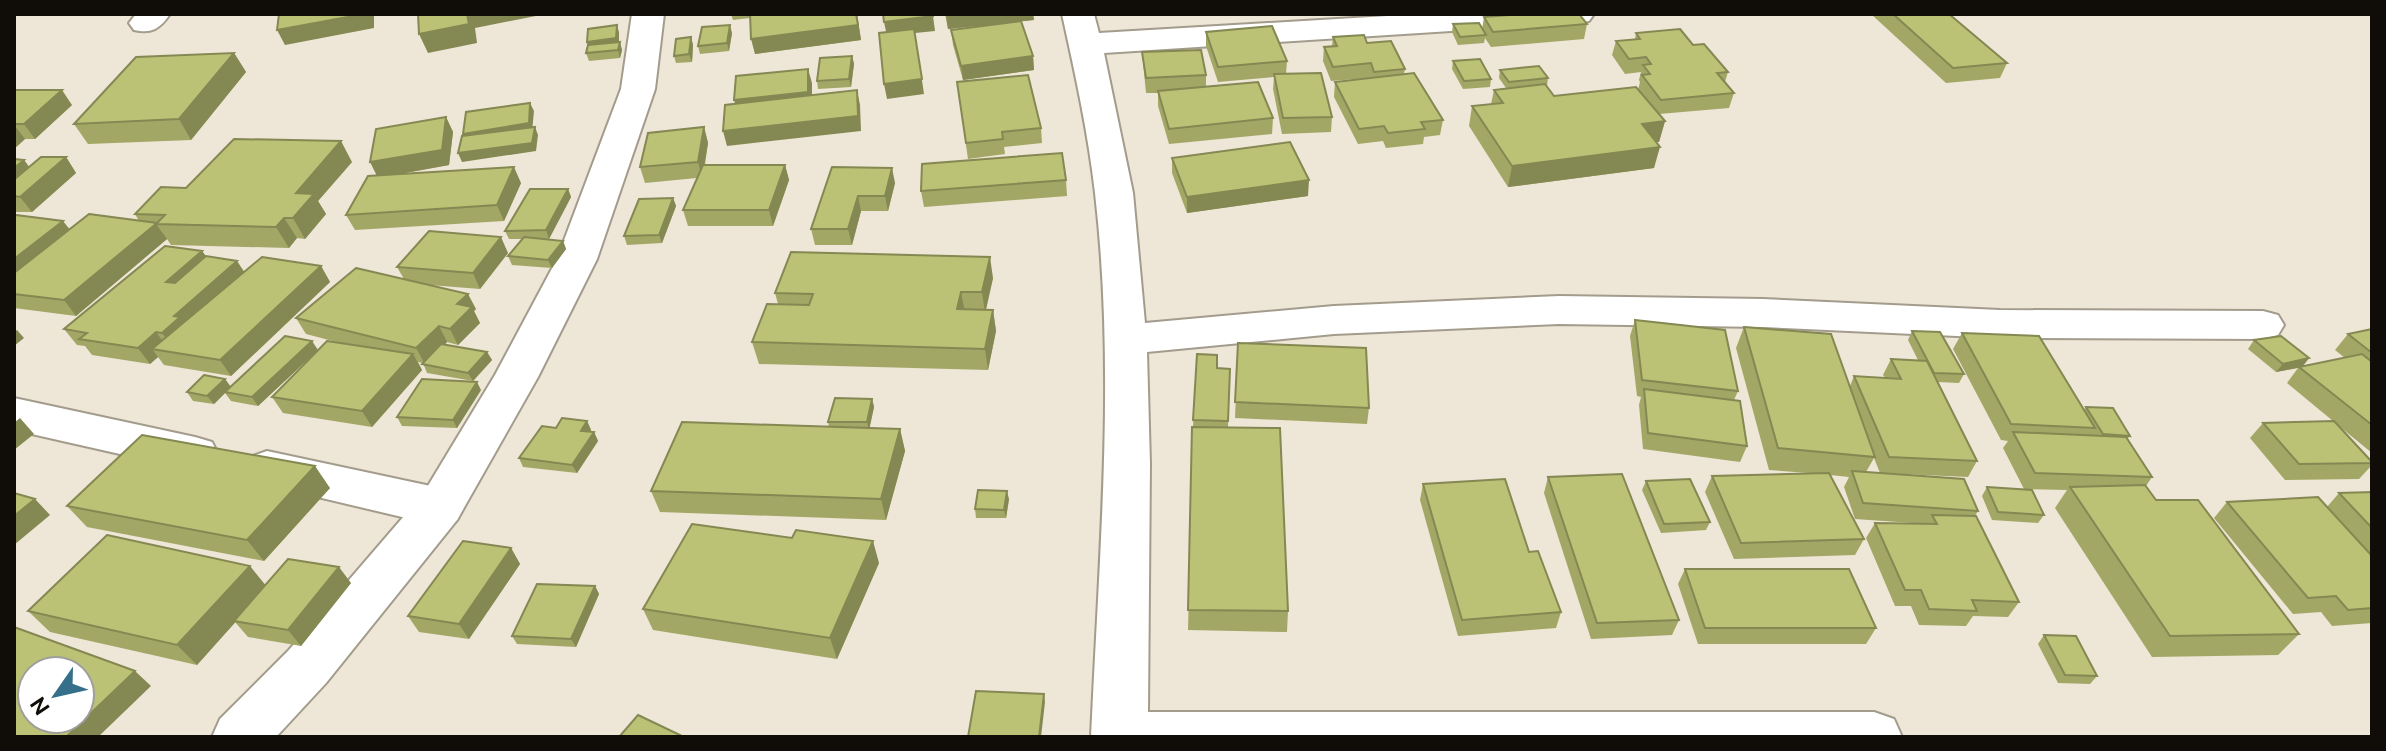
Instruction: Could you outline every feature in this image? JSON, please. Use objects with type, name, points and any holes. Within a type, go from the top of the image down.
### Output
[{"type":"street","points":[[240,737],[307,667],[440,507],[516,377],[577,259],[638,89],[648,14]]},
{"type":"street","points":[[1578,14],[1082,29],[1115,176],[1128,339],[1122,737],[1874,737]]},
{"type":"street","points":[[1128,339],[1334,320],[1559,310],[1763,313],[2000,324],[2263,325]]},
{"type":"street","points":[[14,414],[440,507]]},
{"type":"building","points":[[279,14],[364,14],[277,30]]},
{"type":"building","points":[[418,14],[467,14],[469,24],[419,34]]},
{"type":"building","points":[[750,14],[856,14],[858,25],[751,39]]},
{"type":"building","points":[[883,14],[933,14],[933,16],[884,22]]},
{"type":"building","points":[[1579,14],[1587,24],[1493,32],[1484,17]]},
{"type":"building","points":[[1893,14],[1949,14],[2007,63],[1953,68]]},
{"type":"building","points":[[1021,21],[1033,56],[961,66],[951,30]]},
{"type":"building","points":[[1479,23],[1486,35],[1460,37],[1453,24]]},
{"type":"building","points":[[617,25],[616,38],[587,42],[588,29]]},
{"type":"building","points":[[730,25],[727,43],[698,46],[702,27]]},
{"type":"building","points":[[1272,26],[1287,61],[1218,67],[1206,32]]},
{"type":"building","points":[[914,29],[922,79],[884,84],[879,33]]},
{"type":"building","points":[[1680,29],[1693,45],[1704,44],[1728,72],[1717,73],[1734,93],[1661,100],[1642,75],[1650,74],[1643,65],[1651,64],[1646,57],[1629,59],[1616,41],[1640,39],[1636,33]]},
{"type":"building","points":[[1364,35],[1367,43],[1391,41],[1405,69],[1374,72],[1371,63],[1333,67],[1324,47],[1337,46],[1333,37]]},
{"type":"building","points":[[691,37],[689,54],[674,56],[676,39]]},
{"type":"building","points":[[620,42],[618,50],[586,53],[588,45]]},
{"type":"building","points":[[1201,50],[1206,75],[1146,78],[1142,52]]},
{"type":"building","points":[[234,53],[179,119],[74,124],[136,57]]},
{"type":"building","points":[[852,56],[849,79],[817,81],[820,58]]},
{"type":"building","points":[[1480,59],[1491,79],[1464,81],[1453,61]]},
{"type":"building","points":[[1539,66],[1548,78],[1509,82],[1500,70]]},
{"type":"building","points":[[808,69],[808,92],[734,100],[736,76]]},
{"type":"building","points":[[1321,73],[1332,117],[1283,118],[1274,74]]},
{"type":"building","points":[[1414,73],[1443,120],[1421,122],[1425,129],[1388,133],[1384,126],[1359,129],[1335,82]]},
{"type":"building","points":[[1028,75],[1041,128],[1002,132],[1003,139],[966,143],[957,82]]},
{"type":"building","points":[[1258,82],[1273,118],[1169,129],[1158,91]]},
{"type":"building","points":[[1545,84],[1554,96],[1636,87],[1665,121],[1642,124],[1660,147],[1512,166],[1472,106],[1503,103],[1494,90]]},
{"type":"building","points":[[14,90],[62,90],[24,124],[14,124]]},
{"type":"building","points":[[857,90],[858,116],[723,131],[725,105]]},
{"type":"building","points":[[530,103],[529,123],[463,134],[466,112]]},
{"type":"building","points":[[446,117],[442,150],[370,162],[376,129]]},
{"type":"building","points":[[535,127],[532,143],[458,153],[462,136]]},
{"type":"building","points":[[704,127],[698,162],[640,167],[648,133]]},
{"type":"building","points":[[234,139],[341,141],[296,193],[314,194],[293,218],[284,218],[276,227],[156,224],[165,215],[135,214],[161,187],[186,188]]},
{"type":"building","points":[[1290,142],[1309,180],[1187,197],[1172,158]]},
{"type":"building","points":[[1062,153],[1066,180],[921,191],[922,164]]},
{"type":"building","points":[[41,157],[66,157],[20,197],[14,196],[14,178]]},
{"type":"building","points":[[14,159],[24,160],[14,168]]},
{"type":"building","points":[[703,165],[785,165],[769,210],[683,210]]},
{"type":"building","points":[[514,167],[497,205],[346,215],[368,176]]},
{"type":"building","points":[[832,167],[892,168],[885,196],[858,196],[848,229],[811,229]]},
{"type":"building","points":[[530,189],[568,189],[546,230],[505,231]]},
{"type":"building","points":[[673,198],[659,235],[624,236],[639,199]]},
{"type":"building","points":[[89,214],[157,223],[64,300],[14,294],[14,273]]},
{"type":"building","points":[[16,215],[63,221],[14,259]]},
{"type":"building","points":[[429,231],[501,237],[473,273],[397,267]]},
{"type":"building","points":[[524,237],[563,241],[548,260],[508,256]]},
{"type":"building","points":[[165,246],[202,251],[166,282],[175,283],[206,256],[237,261],[174,316],[180,317],[162,333],[156,332],[138,348],[79,339],[87,333],[64,329]]},
{"type":"building","points":[[791,252],[990,257],[982,292],[961,292],[957,309],[993,310],[985,349],[752,342],[767,304],[809,305],[813,294],[775,293]]},
{"type":"building","points":[[262,257],[321,266],[220,360],[152,349]]},
{"type":"building","points":[[356,268],[468,294],[457,304],[472,307],[450,329],[439,326],[416,348],[296,318]]},
{"type":"building","points":[[1635,320],[1725,330],[1738,391],[1642,380]]},
{"type":"building","points":[[1744,327],[1831,334],[1875,457],[1778,448]]},
{"type":"building","points":[[2372,329],[2372,353],[2348,334]]},
{"type":"building","points":[[1912,331],[1940,332],[1964,374],[1934,373]]},
{"type":"building","points":[[1962,333],[2039,336],[2095,428],[2011,424]]},
{"type":"building","points":[[285,336],[312,341],[252,397],[225,392]]},
{"type":"building","points":[[2281,336],[2309,358],[2283,364],[2254,340]]},
{"type":"building","points":[[327,341],[413,354],[362,411],[272,397]]},
{"type":"building","points":[[1238,343],[1366,348],[1369,408],[1235,402]]},
{"type":"building","points":[[441,344],[487,352],[468,373],[422,364]]},
{"type":"building","points":[[1197,354],[1217,355],[1217,368],[1230,369],[1228,421],[1193,420]]},
{"type":"building","points":[[2362,354],[2372,362],[2372,425],[2299,367]]},
{"type":"building","points":[[1891,359],[1927,361],[1977,461],[1889,457],[1854,376],[1901,379]]},
{"type":"building","points":[[204,375],[225,379],[207,396],[187,392]]},
{"type":"building","points":[[422,379],[477,382],[453,420],[397,417]]},
{"type":"building","points":[[1644,389],[1740,401],[1747,446],[1648,433]]},
{"type":"building","points":[[835,398],[872,399],[867,422],[828,422]]},
{"type":"building","points":[[2086,407],[2113,408],[2130,436],[2103,434]]},
{"type":"building","points":[[562,418],[587,421],[581,431],[594,432],[572,465],[519,458],[542,426],[556,428]]},
{"type":"building","points":[[2334,421],[2372,463],[2299,464],[2263,423]]},
{"type":"building","points":[[682,422],[900,429],[881,499],[651,491]]},
{"type":"building","points":[[1192,427],[1280,428],[1288,611],[1188,610]]},
{"type":"building","points":[[2013,432],[2126,437],[2152,477],[2035,473]]},
{"type":"building","points":[[142,435],[315,466],[247,540],[67,506]]},
{"type":"building","points":[[1852,471],[1964,479],[1978,511],[1863,503]]},
{"type":"building","points":[[1829,473],[1864,539],[1741,543],[1712,476]]},
{"type":"building","points":[[1622,474],[1679,620],[1597,623],[1548,477]]},
{"type":"building","points":[[1505,479],[1529,552],[1538,551],[1561,612],[1462,620],[1423,484]]},
{"type":"building","points":[[1690,479],[1710,522],[1664,524],[1646,481]]},
{"type":"building","points":[[2145,485],[2156,500],[2198,500],[2299,634],[2170,636],[2070,487]]},
{"type":"building","points":[[1987,487],[2032,490],[2044,515],[1998,512]]},
{"type":"building","points":[[978,490],[1007,491],[1004,510],[975,509]]},
{"type":"building","points":[[2372,492],[2372,528],[2339,493]]},
{"type":"building","points":[[14,493],[35,499],[14,516]]},
{"type":"building","points":[[2318,497],[2372,556],[2372,608],[2348,610],[2336,596],[2308,598],[2227,502]]},
{"type":"building","points":[[1932,515],[1976,516],[2019,602],[1972,600],[1977,611],[1929,609],[1921,590],[1905,590],[1875,523],[1937,524]]},
{"type":"building","points":[[692,524],[792,538],[796,530],[873,541],[830,638],[643,609]]},
{"type":"building","points":[[107,535],[250,566],[177,645],[28,611]]},
{"type":"building","points":[[463,541],[511,548],[459,624],[408,616]]},
{"type":"building","points":[[288,559],[339,567],[288,630],[234,621]]},
{"type":"building","points":[[1685,569],[1849,569],[1876,628],[1705,628]]},
{"type":"building","points":[[537,584],[595,586],[571,639],[512,636]]},
{"type":"building","points":[[14,627],[91,655],[16,655],[16,735],[68,735],[14,737]]},
{"type":"building","points":[[2044,635],[2076,636],[2097,676],[2065,675]]},
{"type":"building","points":[[96,657],[135,671],[96,708]]},
{"type":"building","points":[[976,691],[1044,694],[1039,737],[968,737]]},
{"type":"building","points":[[638,715],[684,737],[619,737]]}]
